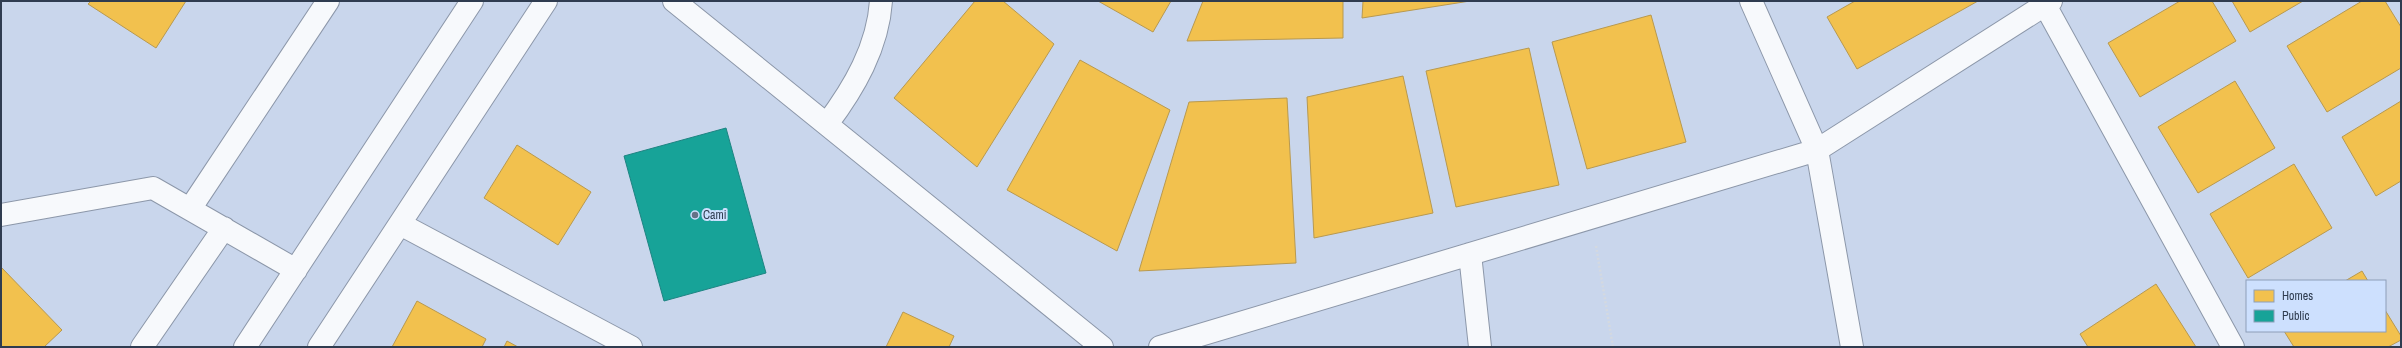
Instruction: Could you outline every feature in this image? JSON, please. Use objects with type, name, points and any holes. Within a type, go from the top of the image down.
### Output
[{"type":"street","points":[[190,209],[328,1]]},
{"type":"street","points":[[245,347],[472,1]]},
{"type":"street","points":[[320,347],[546,1]]},
{"type":"street","points":[[674,1],[1102,347]]},
{"type":"street","points":[[827,124],[844,103],[863,67],[877,28],[881,1]]},
{"type":"street","points":[[1751,1],[1817,150],[1852,347]]},
{"type":"street","points":[[1160,347],[1817,150],[2048,3],[2233,347]]},
{"type":"street","points":[[1,215],[153,188],[296,270]]},
{"type":"street","points":[[400,224],[631,347]]},
{"type":"street","points":[[142,347],[224,228]]},
{"type":"street","points":[[1470,254],[1480,347]]},
{"type":"path","points":[[1591,218],[1613,347]]},
{"type":"building: Homes","points":[[91,1],[186,1],[156,48],[88,4]]},
{"type":"building: Homes","points":[[975,1],[1003,1],[1054,44],[977,167],[894,98]]},
{"type":"building: Homes","points":[[1098,1],[1171,1],[1153,32]]},
{"type":"building: Homes","points":[[1203,1],[1343,1],[1343,38],[1187,41]]},
{"type":"building: Homes","points":[[1363,1],[1470,1],[1362,18]]},
{"type":"building: Homes","points":[[1855,1],[1978,1],[1857,69],[1827,17]]},
{"type":"building: Homes","points":[[2180,1],[2212,1],[2236,41],[2140,97],[2108,43]]},
{"type":"building: Homes","points":[[2232,1],[2303,1],[2250,32]]},
{"type":"building: Homes","points":[[2362,1],[2385,1],[2401,27],[2401,68],[2327,112],[2287,46]]},
{"type":"building: Homes","points":[[1651,15],[1686,142],[1587,169],[1552,42]]},
{"type":"building: Homes","points":[[1529,48],[1559,185],[1456,207],[1426,71]]},
{"type":"building: Homes","points":[[1080,60],[1170,110],[1117,251],[1007,190]]},
{"type":"building: Homes","points":[[1403,76],[1433,213],[1314,238],[1307,97]]},
{"type":"building: Homes","points":[[2235,81],[2275,148],[2198,193],[2158,127]]},
{"type":"building: Homes","points":[[1287,98],[1296,263],[1139,271],[1189,102]]},
{"type":"building: Homes","points":[[2401,101],[2401,181],[2376,196],[2342,137]]},
{"type":"building: Homes","points":[[517,145],[591,192],[558,245],[484,198]]},
{"type":"building: Homes","points":[[2294,164],[2332,228],[2248,278],[2210,214]]},
{"type":"building: Homes","points":[[1,267],[62,330],[44,347],[1,347]]},
{"type":"building: Homes","points":[[2362,271],[2367,280],[2347,280]]},
{"type":"building: Homes","points":[[2156,284],[2196,347],[2088,347],[2080,334]]},
{"type":"building: Homes","points":[[417,301],[486,339],[482,347],[392,347]]},
{"type":"building: Homes","points":[[903,312],[954,336],[949,347],[886,347]]},
{"type":"building: Homes","points":[[2386,312],[2401,336],[2401,340],[2388,347],[2294,347],[2285,332],[2386,332]]},
{"type":"building: Homes","points":[[507,341],[518,347],[504,347]]},
{"type":"building: Public","name":"Cami","points":[[726,128],[766,273],[664,301],[624,156]]},
{"type":"place","name":"Cami","points":[[695,215]]}]
